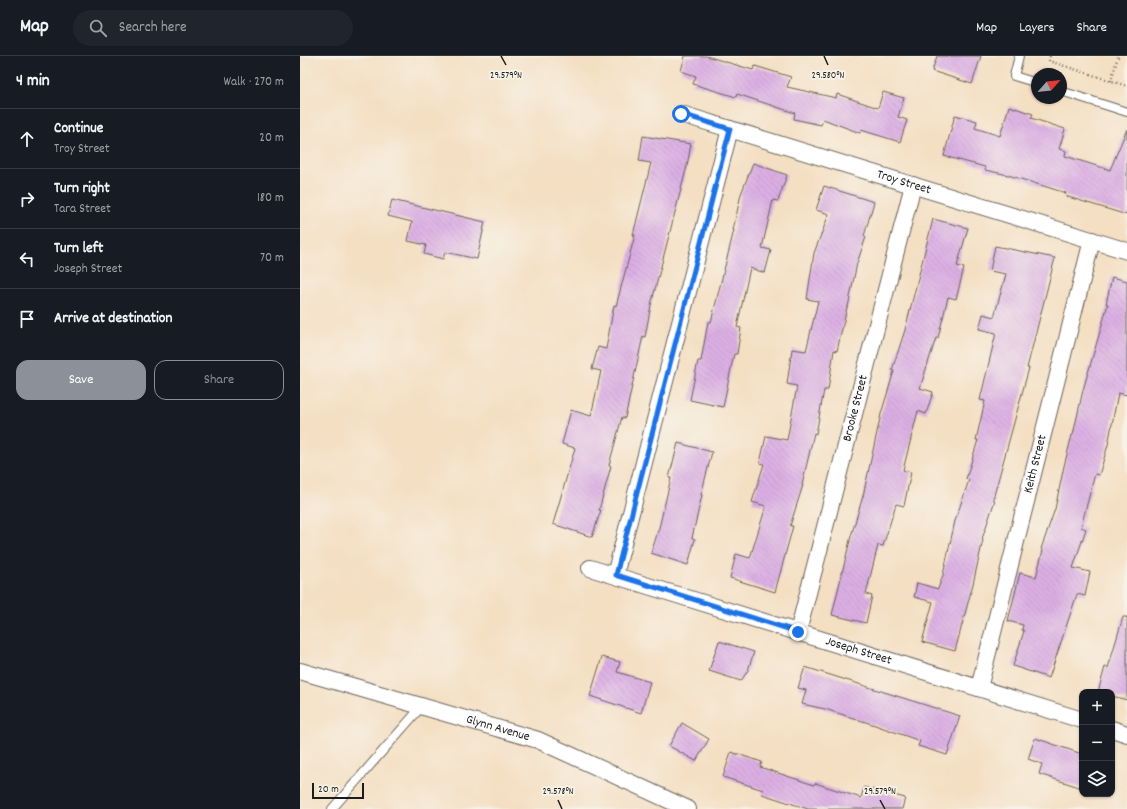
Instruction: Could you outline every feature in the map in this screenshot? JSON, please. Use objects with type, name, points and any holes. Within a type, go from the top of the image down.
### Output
[{"type":"street","name":"Troy Street","points":[[681,114],[1127,251]]},
{"type":"street","points":[[616,575],[730,129]]},
{"type":"street","name":"Brooke Street","points":[[798,632],[913,185]]},
{"type":"street","name":"Keith Street","points":[[979,688],[1092,240]]},
{"type":"street","name":"Joseph Street","points":[[590,568],[1079,719]]},
{"type":"street","name":"Glynn Avenue","points":[[300,671],[423,705],[538,740],[688,809]]},
{"type":"street","points":[[1115,730],[1127,734]]},
{"type":"lane","points":[[1019,56],[1014,76],[1031,81]]},
{"type":"lane","points":[[1067,93],[1127,112]]},
{"type":"lane","points":[[332,809],[423,705]]},
{"type":"path","points":[[1050,56],[1049,61],[1127,86]]},
{"type":"path","points":[[1111,80],[1118,56]]},
{"type":"building","points":[[685,56],[706,56],[753,70],[755,66],[791,77],[787,87],[836,98],[837,94],[878,108],[883,92],[904,98],[898,117],[907,120],[900,142],[861,130],[860,133],[823,119],[821,125],[794,119],[795,113],[737,94],[736,97],[693,84],[696,76],[681,71]]},
{"type":"building","points":[[937,56],[981,56],[972,84],[932,71]]},
{"type":"building","points":[[1009,106],[1033,114],[1031,118],[1065,129],[1059,149],[1066,151],[1065,156],[1110,170],[1127,129],[1127,215],[1065,196],[1066,193],[1008,175],[985,170],[985,167],[944,156],[955,115],[977,121],[975,128],[1000,136]]},
{"type":"building","points":[[643,136],[691,144],[687,166],[651,305],[645,337],[643,336],[625,418],[622,417],[609,465],[611,466],[599,510],[601,510],[592,537],[553,524],[575,448],[562,444],[571,410],[591,416],[601,371],[592,369],[598,347],[606,349],[614,305],[616,306],[635,235],[633,235],[651,163],[639,161]]},
{"type":"building","points":[[753,163],[787,175],[778,201],[773,200],[762,248],[771,250],[765,273],[750,268],[737,327],[741,328],[737,354],[734,354],[723,407],[690,400],[698,361],[701,361],[708,322],[711,322],[734,230],[741,194]]},
{"type":"building","points":[[824,186],[874,202],[864,236],[866,237],[857,263],[837,351],[834,350],[828,390],[824,390],[816,434],[814,433],[803,485],[790,526],[793,526],[775,592],[730,578],[736,554],[750,558],[766,506],[752,502],[764,464],[760,463],[766,436],[787,440],[797,386],[787,384],[792,349],[806,351],[818,301],[807,299],[814,253],[829,214],[816,210]]},
{"type":"building","points":[[392,200],[485,222],[477,259],[445,252],[443,259],[424,254],[426,245],[408,241],[412,222],[388,216]]},
{"type":"building","points":[[933,219],[968,228],[957,266],[964,268],[956,299],[948,297],[938,338],[936,338],[920,388],[933,392],[926,414],[918,411],[903,470],[911,472],[904,506],[896,504],[883,546],[878,545],[866,594],[872,596],[866,623],[832,615],[851,536],[863,496],[881,414],[894,371],[892,370],[905,330]]},
{"type":"building","points":[[995,246],[1055,258],[1027,368],[1029,368],[993,499],[995,500],[982,539],[973,584],[955,651],[922,642],[933,602],[914,597],[917,583],[938,589],[943,575],[955,521],[969,480],[966,479],[978,440],[976,440],[985,401],[980,400],[996,333],[979,329],[983,314],[994,317],[1006,274],[990,271]]},
{"type":"building","points":[[1112,277],[1127,281],[1127,395],[1118,393],[1108,445],[1099,475],[1095,474],[1081,527],[1086,529],[1073,568],[1090,572],[1085,596],[1077,594],[1049,678],[1013,666],[1024,631],[1022,630],[1023,625],[1008,621],[1020,573],[1036,577],[1043,550],[1041,549],[1055,509],[1083,390],[1108,304],[1106,304]]},
{"type":"building","points":[[678,443],[712,452],[701,495],[692,538],[695,539],[688,565],[651,553],[659,528]]},
{"type":"building","points":[[1123,617],[1127,617],[1127,700],[1115,697],[1115,689],[1099,689],[1105,667],[1108,668]]},
{"type":"building","points":[[719,641],[754,652],[748,670],[741,681],[709,671]]},
{"type":"building","points":[[602,657],[620,662],[617,672],[650,682],[641,713],[590,696]]},
{"type":"building","points":[[805,667],[960,716],[947,755],[918,746],[920,741],[875,725],[825,709],[802,704],[806,690],[798,688]]},
{"type":"building","points":[[682,723],[709,739],[696,761],[669,746]]},
{"type":"building","points":[[1035,738],[1079,753],[1079,787],[1039,774],[1042,764],[1028,759]]},
{"type":"building","points":[[731,752],[762,762],[760,767],[814,785],[815,783],[861,798],[864,787],[905,798],[902,809],[808,809],[762,794],[763,790],[723,777]]},
{"type":"route","points":[[681,114],[730,129],[616,575],[798,632]]}]
